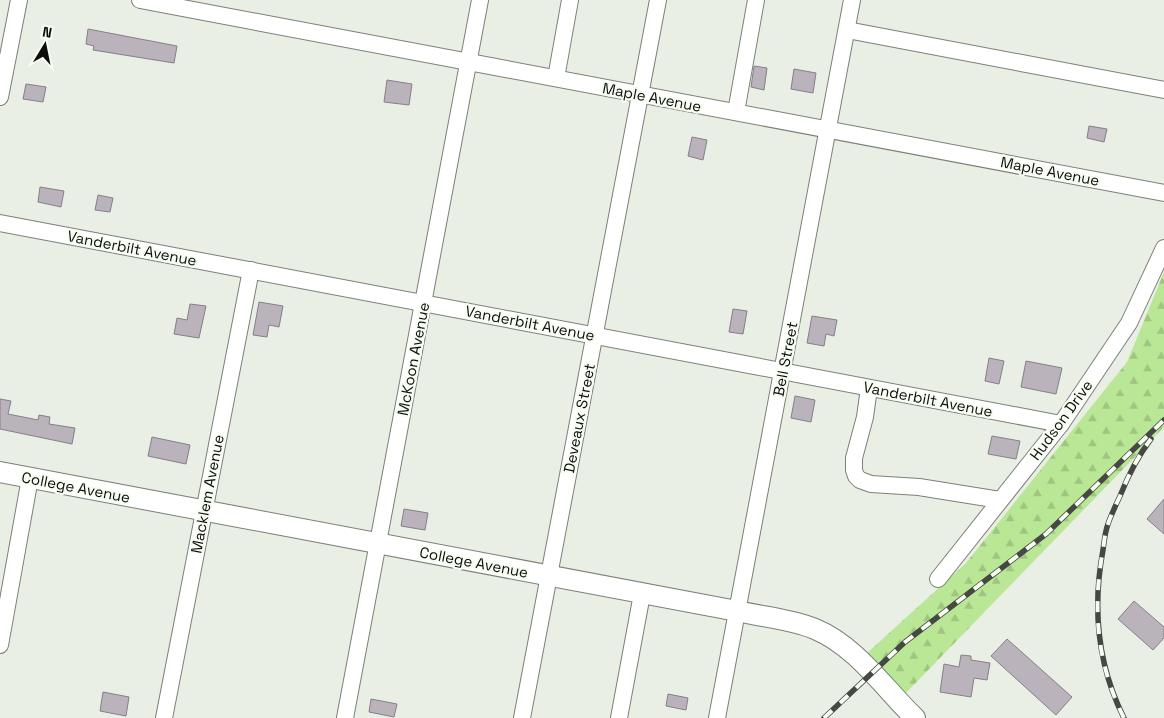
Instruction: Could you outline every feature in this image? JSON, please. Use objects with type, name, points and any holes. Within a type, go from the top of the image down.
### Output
[{"type":"main road","name":"College Avenue","points":[[0,472],[737,611],[810,627],[831,637],[858,658],[915,718]]},
{"type":"street","points":[[0,97],[18,0]]},
{"type":"street","name":"Maple Avenue","points":[[140,0],[1164,193]]},
{"type":"street","name":"McKoon Avenue","points":[[345,718],[480,0]]},
{"type":"street","points":[[556,78],[570,0]]},
{"type":"street","name":"Deveaux Street","points":[[522,718],[658,0]]},
{"type":"street","points":[[736,112],[756,0]]},
{"type":"street","name":"Bell Street","points":[[717,718],[852,0]]},
{"type":"street","points":[[847,30],[1164,90]]},
{"type":"street","name":"Vanderbilt Avenue","points":[[0,223],[1061,424]]},
{"type":"street","name":"Hudson Drive","points":[[938,579],[1061,424],[1129,323],[1164,248]]},
{"type":"street","name":"Macklem Avenue","points":[[164,718],[251,270]]},
{"type":"street","points":[[869,388],[865,417],[854,458],[854,470],[860,480],[872,484],[920,487],[1000,500]]},
{"type":"street","points":[[0,641],[30,478]]},
{"type":"street","points":[[619,718],[642,594]]},
{"type":"green space","points":[[1164,272],[1164,427],[905,694],[866,654],[966,563],[1127,362]]},
{"type":"building","points":[[88,29],[177,46],[174,63],[93,50],[94,46],[86,44]]},
{"type":"building","points":[[754,66],[767,68],[764,90],[751,87]]},
{"type":"building","points":[[794,69],[816,73],[813,93],[791,89]]},
{"type":"building","points":[[387,80],[412,84],[409,105],[384,102]]},
{"type":"building","points":[[26,84],[46,87],[43,102],[23,99]]},
{"type":"building","points":[[1089,126],[1107,129],[1104,142],[1087,138]]},
{"type":"building","points":[[692,137],[707,140],[703,160],[688,156]]},
{"type":"building","points":[[40,187],[64,191],[61,207],[38,202]]},
{"type":"building","points":[[98,195],[113,198],[110,212],[95,210]]},
{"type":"building","points":[[259,302],[283,306],[279,327],[269,325],[267,337],[253,335]]},
{"type":"building","points":[[190,304],[206,306],[199,338],[174,334],[177,318],[187,320]]},
{"type":"building","points":[[733,309],[747,311],[743,334],[729,332]]},
{"type":"building","points":[[812,316],[837,320],[834,336],[826,334],[824,346],[807,343]]},
{"type":"building","points":[[989,358],[1004,361],[999,384],[985,381]]},
{"type":"building","points":[[1026,361],[1062,368],[1056,394],[1021,387]]},
{"type":"building","points":[[795,396],[815,400],[811,422],[791,418]]},
{"type":"building","points":[[0,399],[11,401],[8,414],[38,420],[39,415],[50,417],[49,424],[75,428],[72,444],[0,429]]},
{"type":"building","points":[[992,436],[1020,441],[1016,459],[988,454]]},
{"type":"building","points":[[152,437],[190,445],[186,464],[148,456]]},
{"type":"building","points":[[1164,499],[1164,534],[1147,519]]},
{"type":"building","points":[[404,509],[428,513],[425,530],[401,526]]},
{"type":"building","points":[[1134,601],[1164,627],[1164,638],[1153,650],[1118,619]]},
{"type":"building","points":[[1007,639],[1072,697],[1056,715],[991,656]]},
{"type":"building","points":[[961,655],[971,656],[971,660],[990,663],[987,680],[974,678],[971,697],[940,692],[944,664],[959,667]]},
{"type":"building","points":[[103,692],[129,697],[126,716],[100,711]]},
{"type":"building","points":[[668,694],[688,698],[686,710],[666,706]]},
{"type":"building","points":[[371,699],[397,704],[394,717],[369,712]]},
{"type":"railway","points":[[824,718],[905,642],[1046,534],[1164,420]]},
{"type":"railway","points":[[1124,718],[1108,677],[1099,636],[1098,594],[1100,572],[1105,534],[1109,521],[1126,481],[1151,439]]}]
